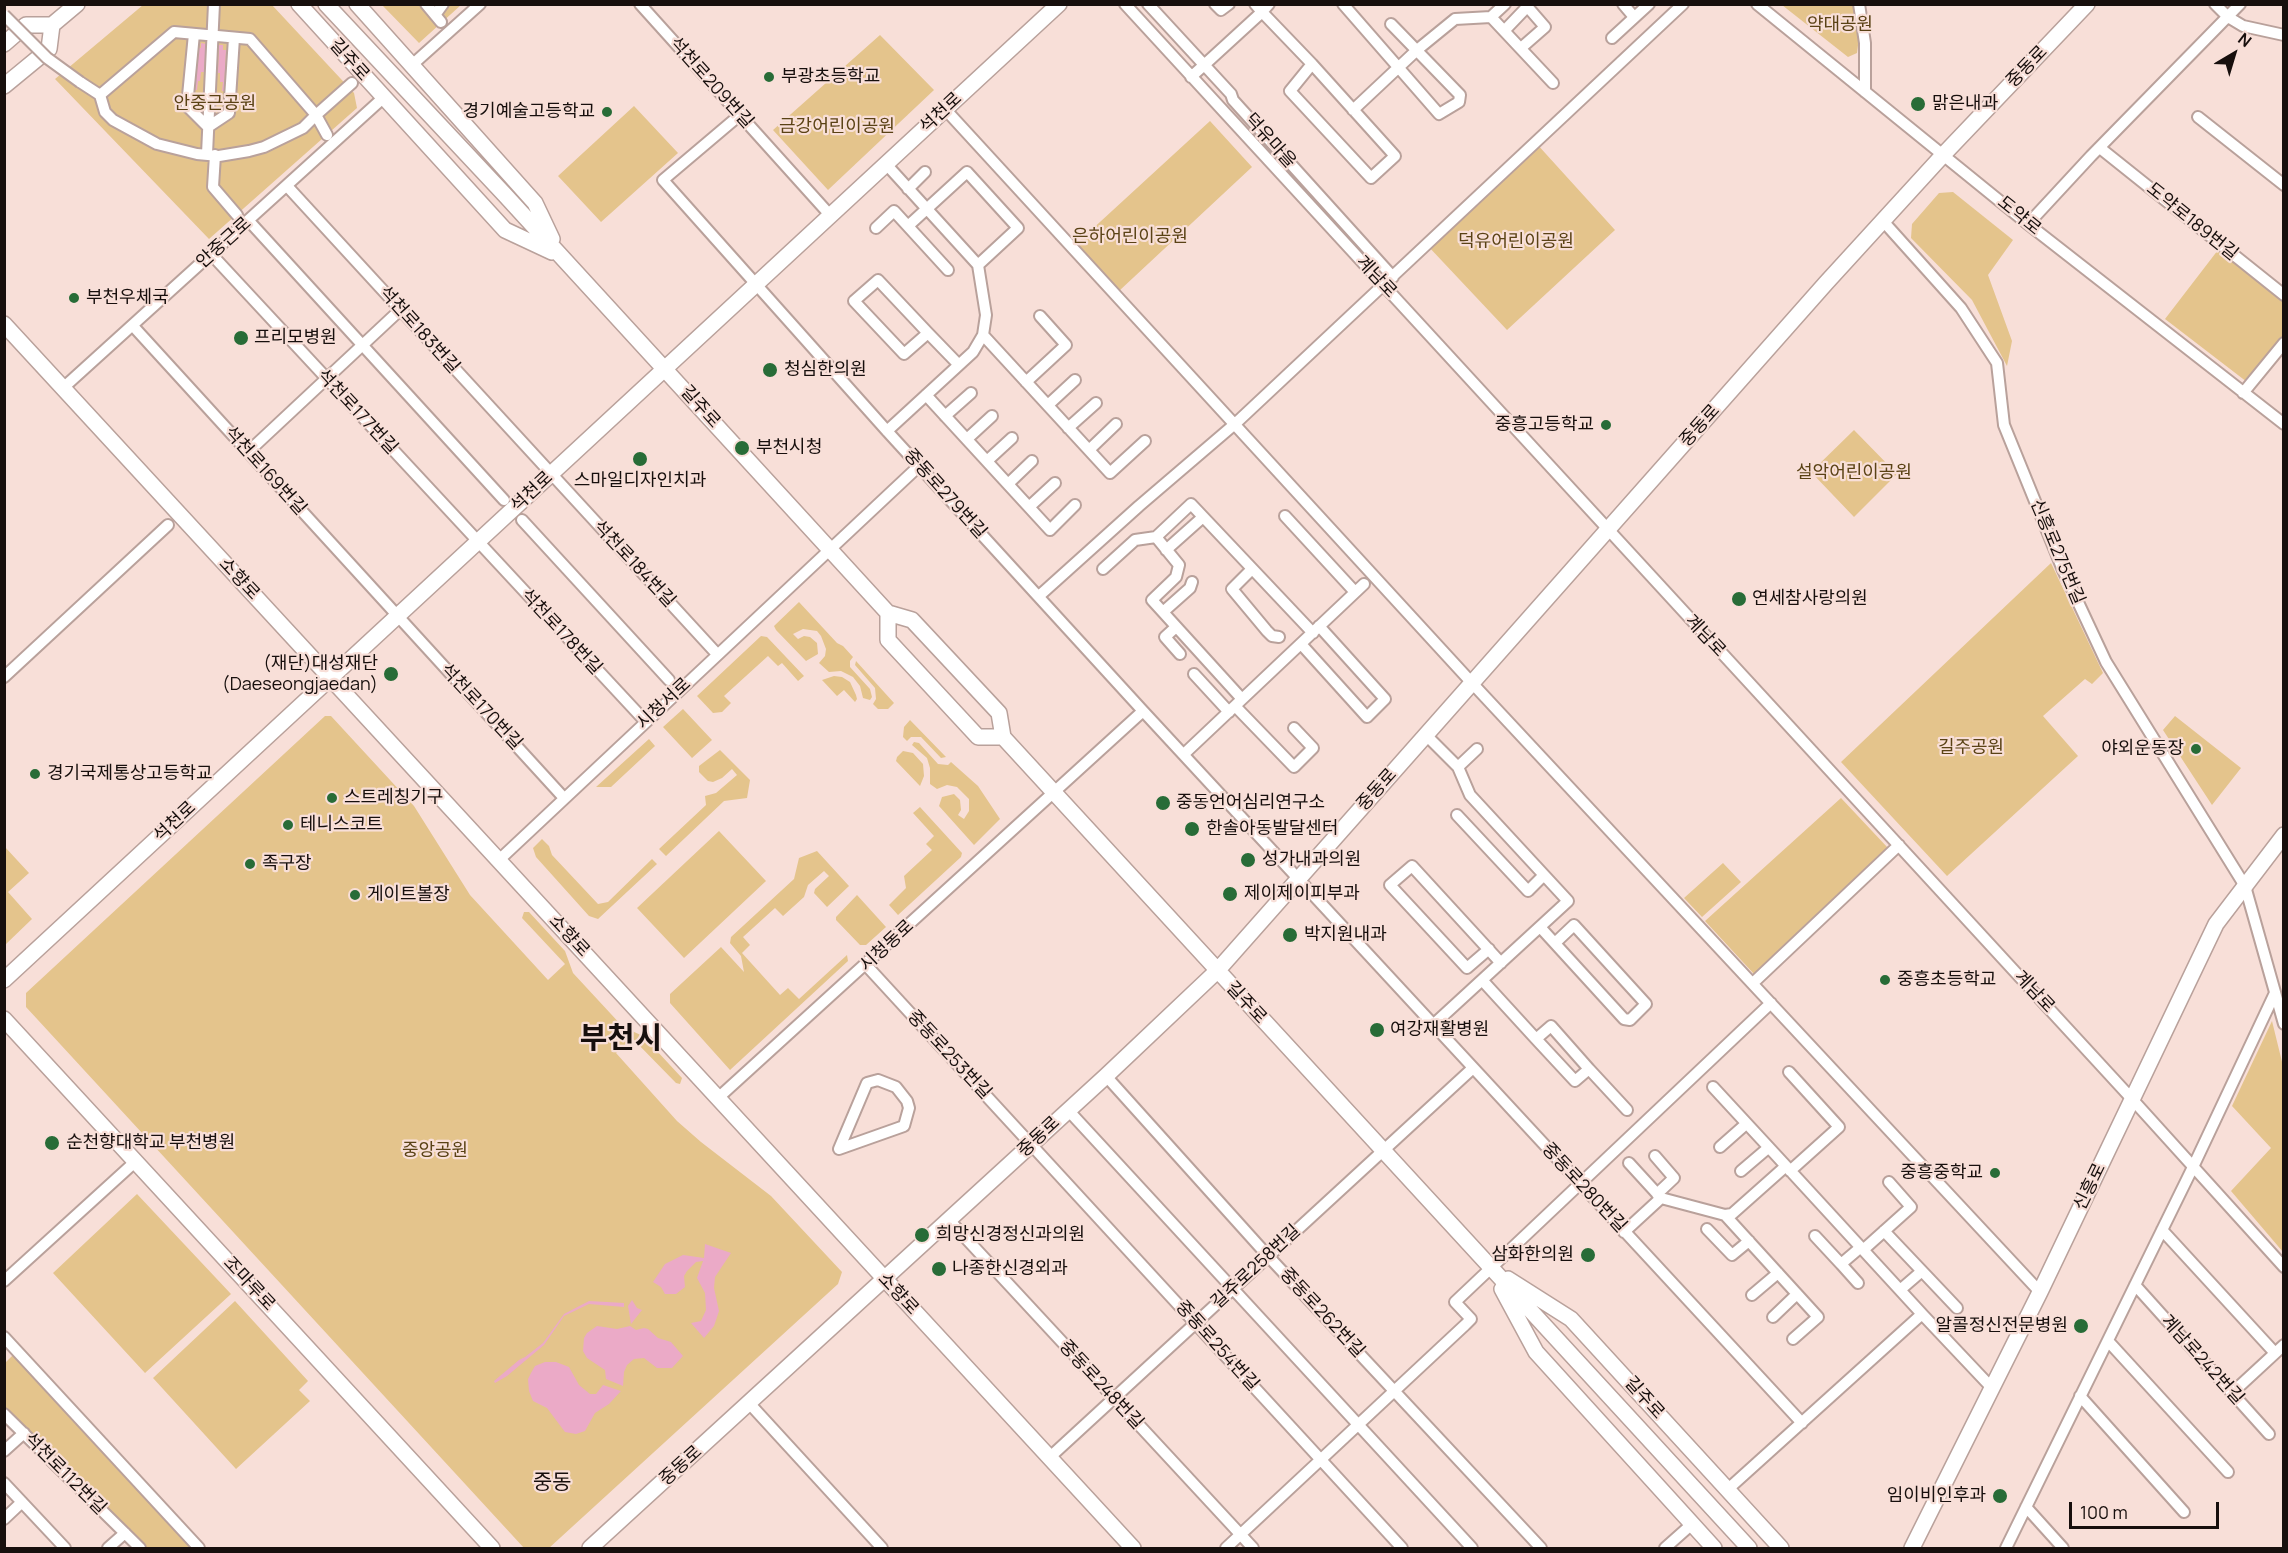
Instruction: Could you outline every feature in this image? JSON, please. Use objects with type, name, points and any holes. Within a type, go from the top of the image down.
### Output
[{"type":"street","points":[[4,44],[26,25],[52,25],[76,4]]},
{"type":"street","points":[[214,4],[208,127],[213,187],[237,215]]},
{"type":"street","name":"길주로","points":[[299,4],[505,230],[560,255]]},
{"type":"street","name":"길주로","points":[[326,4],[505,195],[888,613],[912,620],[999,713],[1003,737],[1749,1548]]},
{"type":"street","name":"길주로","points":[[357,4],[534,203],[560,255]]},
{"type":"street","points":[[426,4],[438,19],[443,4]]},
{"type":"street","points":[[412,64],[480,4]]},
{"type":"street","name":"석천로209번길","points":[[640,4],[830,215]]},
{"type":"street","name":"석천로","points":[[4,980],[1059,4]]},
{"type":"street","name":"계남로","points":[[1125,4],[2132,1099],[2283,1268]]},
{"type":"street","name":"덕유마을","points":[[1148,4],[1394,277]]},
{"type":"street","points":[[1215,4],[1221,10],[1229,4]]},
{"type":"street","points":[[1343,4],[1439,114],[1459,102],[1460,95],[1391,24]]},
{"type":"street","points":[[1353,110],[1417,50],[1455,19],[1491,17],[1505,4]]},
{"type":"street","points":[[1623,4],[1634,17]]},
{"type":"street","points":[[1612,38],[1649,4]]},
{"type":"street","points":[[1039,596],[1236,423],[1683,4]]},
{"type":"street","name":"도약로","points":[[1757,4],[2028,224],[2283,424]]},
{"type":"street","points":[[1859,4],[1865,44],[1864,92]]},
{"type":"street","name":"중동로","points":[[591,1548],[1106,1076],[1217,971],[1883,221],[2087,4]]},
{"type":"street","points":[[2215,4],[2228,17],[2242,26],[2283,35]]},
{"type":"street","points":[[2028,224],[2240,4]]},
{"type":"street","points":[[1504,31],[1526,6],[1545,27],[1521,48]]},
{"type":"street","points":[[1191,77],[1262,7],[1395,156],[1371,178],[1290,91],[1311,64]]},
{"type":"street","points":[[4,15],[41,53],[99,95],[105,112],[130,129],[168,148],[211,155],[234,154],[264,147],[303,128],[352,84]]},
{"type":"street","points":[[1491,17],[1553,83]]},
{"type":"street","points":[[4,86],[49,48],[52,25]]},
{"type":"street","points":[[99,95],[174,32],[250,39],[316,116],[327,135]]},
{"type":"street","points":[[194,34],[187,106],[208,127]]},
{"type":"street","points":[[208,127],[229,113],[234,38]]},
{"type":"street","name":"안중근로","points":[[63,388],[383,98]]},
{"type":"street","points":[[945,109],[1236,423],[1472,683],[2040,1292]]},
{"type":"street","name":"중동로279번길","points":[[741,114],[663,180],[887,431],[1298,879]]},
{"type":"street","points":[[2198,117],[2282,180]]},
{"type":"street","name":"도약로189번길","points":[[2100,148],[2283,295]]},
{"type":"street","points":[[886,164],[978,265],[986,315],[984,335],[973,352],[887,431]]},
{"type":"street","points":[[908,189],[925,172]]},
{"type":"street","points":[[908,226],[966,172],[1018,228],[978,265]]},
{"type":"street","name":"석천로183번길","points":[[287,186],[551,474]]},
{"type":"street","points":[[876,228],[894,211],[948,270]]},
{"type":"street","points":[[249,221],[504,500]]},
{"type":"street","name":"신흥로275번길","points":[[1883,221],[1961,308],[1997,363],[2004,425],[2063,570],[2106,662],[2245,886],[2283,1024]]},
{"type":"street","name":"석천로177번길","points":[[212,255],[477,542]]},
{"type":"street","points":[[928,333],[904,354],[854,301],[878,280],[959,365]]},
{"type":"street","points":[[248,452],[400,310]]},
{"type":"street","points":[[1026,382],[1066,345],[1040,316]]},
{"type":"street","name":"소향로","points":[[4,324],[1133,1548]]},
{"type":"street","name":"석천로169번길","points":[[133,326],[397,616]]},
{"type":"street","points":[[984,335],[1110,472],[1145,441]]},
{"type":"street","points":[[2243,393],[2283,343]]},
{"type":"street","points":[[1047,405],[1075,380]]},
{"type":"street","points":[[945,416],[971,393]]},
{"type":"street","points":[[926,395],[1050,530],[1075,505]]},
{"type":"street","points":[[1068,428],[1096,403]]},
{"type":"street","points":[[967,439],[992,416]]},
{"type":"street","points":[[1089,450],[1116,424]]},
{"type":"street","points":[[987,461],[1012,438]]},
{"type":"street","points":[[1008,484],[1032,461]]},
{"type":"street","name":"시청서로","points":[[499,860],[919,466]]},
{"type":"street","name":"석천로184번길","points":[[551,474],[717,654]]},
{"type":"street","points":[[1029,507],[1054,483]]},
{"type":"street","points":[[1103,569],[1135,540],[1155,537],[1191,504],[1252,569],[1316,629],[1385,699],[1367,717],[1301,644]]},
{"type":"street","points":[[1285,516],[1355,592]]},
{"type":"street","points":[[1166,550],[1203,517]]},
{"type":"street","points":[[522,520],[669,680]]},
{"type":"street","points":[[4,677],[168,525]]},
{"type":"street","points":[[1155,537],[1179,566],[1176,577],[1152,600],[1176,627],[1235,706],[1294,767],[1313,748],[1294,728]]},
{"type":"street","name":"석천로178번길","points":[[477,542],[645,721]]},
{"type":"street","points":[[1252,569],[1232,590],[1272,636],[1279,637]]},
{"type":"street","points":[[1163,612],[1190,588],[1192,582]]},
{"type":"street","points":[[1184,754],[1364,584]]},
{"type":"street","points":[[684,619],[693,611]]},
{"type":"street","points":[[888,613],[888,640],[978,737],[1003,737]]},
{"type":"street","name":"석천로170번길","points":[[397,616],[564,798]]},
{"type":"street","points":[[1176,627],[1165,637],[1180,654]]},
{"type":"street","points":[[1194,674],[1235,706]]},
{"type":"street","name":"시청동로","points":[[718,1098],[1143,711]]},
{"type":"street","points":[[1426,735],[1458,767],[1470,795],[1568,901],[1433,1025]]},
{"type":"street","points":[[1458,767],[1477,749]]},
{"type":"street","points":[[1457,815],[1528,891],[1544,875]]},
{"type":"street","name":"신흥로","points":[[1912,1548],[2040,1292],[2216,924],[2283,835]]},
{"type":"street","points":[[1753,983],[1899,845]]},
{"type":"street","points":[[1489,949],[1467,968],[1390,885],[1412,866],[1489,949],[1501,963]]},
{"type":"street","name":"중동로280번길","points":[[1298,879],[1802,1424]]},
{"type":"street","points":[[1540,927],[1555,944],[1624,1019],[1630,1020],[1646,1004],[1575,925],[1555,944]]},
{"type":"street","name":"중동로253번길","points":[[866,965],[1032,1144]]},
{"type":"street","points":[[1482,980],[1575,1082],[1589,1069]]},
{"type":"street","points":[[2006,1548],[2193,1167],[2275,993]]},
{"type":"street","points":[[1226,1548],[1396,1392],[1471,1319],[1455,1302],[1771,1003]]},
{"type":"street","name":"조마루로","points":[[4,1019],[492,1548]]},
{"type":"street","points":[[1536,1039],[1551,1026],[1627,1110]]},
{"type":"street","name":"길주로258번길","points":[[1050,1458],[1473,1068]]},
{"type":"street","points":[[1629,1163],[1659,1196],[1725,1215],[1732,1214],[1839,1127],[1789,1072]]},
{"type":"street","name":"중동로262번길","points":[[1106,1076],[1268,1256],[1540,1548]]},
{"type":"street","points":[[878,1080],[888,1082],[902,1093],[909,1108],[904,1126],[839,1149],[867,1083],[878,1080]]},
{"type":"street","points":[[1713,1087],[1991,1387]]},
{"type":"street","points":[[1068,1110],[1472,1548]]},
{"type":"street","points":[[1720,1148],[1746,1124]]},
{"type":"street","name":"중동로254번길","points":[[1032,1144],[1402,1548]]},
{"type":"street","points":[[1741,1172],[1768,1148]]},
{"type":"street","points":[[1624,1232],[1674,1178],[1655,1156]]},
{"type":"street","points":[[4,1281],[136,1161]]},
{"type":"street","points":[[1841,1264],[1884,1231],[1911,1206],[1889,1182]]},
{"type":"street","points":[[1725,1215],[1818,1317],[1793,1339]]},
{"type":"street","name":"중동로248번길","points":[[949,1220],[1253,1548]]},
{"type":"street","points":[[1707,1228],[1732,1255],[1749,1241]]},
{"type":"street","points":[[2162,1230],[2275,1353]]},
{"type":"street","points":[[1884,1231],[1957,1308]]},
{"type":"street","points":[[1815,1236],[1857,1283]]},
{"type":"street","name":"길주로","points":[[1490,1268],[1571,1319],[1781,1548]]},
{"type":"street","name":"길주로","points":[[1490,1268],[1536,1352],[1714,1548]]},
{"type":"street","points":[[1900,1290],[1922,1270]]},
{"type":"street","points":[[1752,1295],[1778,1273]]},
{"type":"street","name":"계남로242번길","points":[[2135,1285],[2269,1434]]},
{"type":"street","points":[[1773,1317],[1797,1294]]},
{"type":"street","points":[[1727,1490],[1922,1314]]},
{"type":"street","points":[[4,1337],[199,1548]]},
{"type":"street","points":[[2108,1341],[2228,1472]]},
{"type":"street","points":[[2232,1393],[2283,1345]]},
{"type":"street","points":[[2080,1396],[2184,1512]]},
{"type":"street","points":[[749,1403],[882,1548]]},
{"type":"street","name":"석천로112번길","points":[[4,1414],[140,1548]]},
{"type":"street","points":[[4,1451],[24,1433]]},
{"type":"street","points":[[4,1483],[65,1548]]},
{"type":"street","points":[[4,1519],[22,1502]]},
{"type":"street","points":[[2026,1507],[2063,1548]]},
{"type":"street","points":[[1665,1548],[1692,1524]]},
{"type":"street","points":[[108,1548],[125,1533]]},
{"type":"green space","name":"안중근공원","points":[[143,5],[272,5],[354,93],[357,108],[209,239],[55,79]]},
{"type":"green space","points":[[382,5],[461,5],[419,43]]},
{"type":"green space","name":"약대공원","points":[[1782,5],[1859,5],[1862,14],[1857,53],[1848,57]]},
{"type":"green space","name":"금강어린이공원","points":[[880,35],[934,90],[828,190],[773,130]]},
{"type":"green space","points":[[634,106],[678,153],[601,222],[558,176]]},
{"type":"green space","name":"은하어린이공원","points":[[1210,121],[1252,167],[1119,291],[1076,244]]},
{"type":"green space","name":"덕유어린이공원","points":[[1536,143],[1615,230],[1507,330],[1427,245]]},
{"type":"green space","points":[[1953,192],[2013,240],[1988,275],[2012,341],[2007,366],[1972,300],[1911,238],[1912,224],[1939,193]]},
{"type":"green space","points":[[2218,250],[2283,302],[2283,336],[2247,382],[2165,319]]},
{"type":"green space","name":"설악어린이공원","points":[[1854,430],[1897,474],[1854,517],[1811,472]]},
{"type":"green space","name":"길주공원","points":[[2051,563],[2103,673],[2092,684],[2085,679],[2043,716],[2078,756],[1947,876],[1841,762]]},
{"type":"green space","points":[[799,602],[853,657],[850,667],[870,689],[872,697],[870,700],[863,698],[860,686],[853,677],[841,671],[829,672],[819,663],[825,656],[826,649],[817,631],[803,629],[793,634],[798,639],[804,636],[810,637],[817,643],[818,654],[806,661],[776,630],[774,626]]},
{"type":"green space","points":[[761,636],[767,637],[804,676],[798,681],[782,663],[778,666],[768,656],[724,696],[731,703],[722,712],[713,713],[697,696]]},
{"type":"green space","points":[[856,661],[894,703],[888,709],[878,709],[873,704],[876,699],[875,688],[855,665]]},
{"type":"green space","points":[[834,676],[842,677],[850,682],[857,699],[855,702],[844,690],[837,696],[822,680]]},
{"type":"green space","points":[[683,709],[712,740],[692,758],[663,727]]},
{"type":"green space","name":"중앙공원","points":[[325,716],[331,716],[414,806],[470,895],[548,980],[565,964],[522,918],[524,912],[529,912],[565,951],[573,973],[623,1027],[643,1036],[682,1078],[680,1084],[676,1083],[632,1038],[616,1053],[677,1121],[771,1196],[842,1272],[838,1284],[549,1548],[524,1548],[26,1007],[26,993]]},
{"type":"green space","name":"야외운동장","points":[[2175,716],[2241,768],[2212,805],[2163,730]]},
{"type":"green space","points":[[910,720],[946,757],[941,758],[921,737],[911,737],[907,741],[903,737],[904,727]]},
{"type":"green space","points":[[649,739],[655,746],[611,787],[596,787]]},
{"type":"green space","points":[[914,742],[919,743],[938,764],[948,765],[951,762],[978,786],[1000,819],[974,845],[939,806],[942,797],[954,794],[960,800],[961,810],[958,815],[964,819],[969,811],[969,799],[957,787],[947,785],[937,789],[930,784],[930,768],[927,758],[912,745]]},
{"type":"green space","points":[[720,750],[750,780],[747,798],[724,801],[666,856],[659,849],[706,805],[705,796],[716,793],[737,775],[732,769],[713,782],[708,781],[699,772],[699,766]]},
{"type":"green space","points":[[903,751],[913,753],[923,764],[924,776],[920,786],[896,761]]},
{"type":"green space","points":[[1841,798],[1888,848],[1754,974],[1705,921]]},
{"type":"green space","points":[[920,807],[962,853],[961,857],[898,915],[889,905],[906,888],[904,876],[932,850],[926,844],[934,836],[913,813]]},
{"type":"green space","points":[[719,831],[766,881],[684,958],[637,908]]},
{"type":"green space","points":[[542,839],[549,846],[552,855],[598,904],[608,902],[652,859],[657,864],[598,919],[589,916],[536,857],[533,848]]},
{"type":"green space","points":[[5,847],[29,873],[8,892],[32,919],[5,945]]},
{"type":"green space","points":[[817,851],[849,886],[827,907],[814,893],[815,889],[829,876],[824,871],[808,885],[804,897],[783,916],[775,908],[743,937],[750,945],[742,953],[780,995],[788,988],[799,999],[847,955],[848,961],[730,1070],[670,1003],[670,994],[721,947],[744,972],[741,956],[730,943],[731,937],[794,879],[799,858]]},
{"type":"green space","points":[[1723,863],[1741,882],[1702,917],[1684,898]]},
{"type":"green space","points":[[857,895],[886,927],[866,945],[860,945],[836,920],[836,917]]},
{"type":"green space","points":[[2272,1021],[2284,1070],[2283,1252],[2231,1191],[2271,1148],[2232,1106]]},
{"type":"green space","points":[[137,1194],[231,1294],[145,1373],[53,1273]]},
{"type":"green space","points":[[235,1301],[308,1381],[299,1390],[310,1401],[236,1469],[153,1378]]},
{"type":"green space","points":[[17,1351],[199,1548],[141,1548],[5,1414],[5,1363]]},
{"type":"shaded area","points":[[201,43],[206,44],[204,72],[201,72],[197,90],[195,90],[199,48],[201,48]]},
{"type":"shaded area","points":[[219,45],[223,45],[223,50],[226,50],[224,91],[222,91],[223,82],[220,82],[220,73],[218,73]]},
{"type":"shaded area","points":[[705,1244],[731,1253],[715,1277],[714,1288],[719,1311],[714,1326],[704,1338],[691,1323],[701,1321],[706,1310],[705,1293],[697,1278],[703,1261],[696,1262],[687,1271],[684,1276],[685,1287],[676,1294],[665,1294],[661,1287],[653,1282],[665,1264],[683,1255],[704,1258]]},
{"type":"shaded area","points":[[632,1300],[637,1308],[642,1310],[631,1324],[628,1306]]},
{"type":"shaded area","points":[[589,1301],[624,1303],[624,1307],[589,1304],[564,1316],[544,1345],[507,1376],[495,1383],[494,1381],[519,1360],[543,1343],[564,1314]]},
{"type":"shaded area","points":[[597,1326],[617,1329],[630,1326],[636,1330],[648,1329],[658,1338],[671,1342],[683,1356],[672,1368],[657,1368],[644,1358],[634,1359],[627,1365],[624,1372],[623,1386],[606,1379],[605,1370],[587,1358],[583,1351],[584,1338]]},
{"type":"shaded area","points":[[545,1362],[556,1362],[569,1367],[579,1385],[590,1394],[596,1394],[603,1385],[621,1391],[609,1404],[595,1413],[585,1431],[576,1434],[565,1432],[547,1408],[533,1401],[529,1391],[528,1379],[531,1373],[535,1366]]},
{"type":"place","name":"부광초등학교","points":[[769,77]]},
{"type":"place","name":"맑은내과","points":[[1918,104]]},
{"type":"place","name":"경기예술고등학교","points":[[607,112]]},
{"type":"place","name":"부천우체국","points":[[74,298]]},
{"type":"place","name":"프리모병원","points":[[241,338]]},
{"type":"place","name":"청심한의원","points":[[770,370]]},
{"type":"place","name":"중흥고등학교","points":[[1606,425]]},
{"type":"place","name":"부천시청","points":[[742,448]]},
{"type":"place","name":"스마일디자인치과","points":[[640,459]]},
{"type":"place","name":"연세참사랑의원","points":[[1739,599]]},
{"type":"place","name":"(재단)대성재단 (Daeseongjaedan)","points":[[391,674]]},
{"type":"place","name":"야외운동장","points":[[2196,749]]},
{"type":"place","name":"경기국제통상고등학교","points":[[35,774]]},
{"type":"place","name":"스트레칭기구","points":[[332,798]]},
{"type":"place","name":"중동언어심리연구소","points":[[1163,803]]},
{"type":"place","name":"테니스코트","points":[[288,825]]},
{"type":"place","name":"한솔아동발달센터","points":[[1192,829]]},
{"type":"place","name":"성가내과의원","points":[[1248,860]]},
{"type":"place","name":"족구장","points":[[250,864]]},
{"type":"place","name":"제이제이피부과","points":[[1230,894]]},
{"type":"place","name":"게이트볼장","points":[[355,895]]},
{"type":"place","name":"박지원내과","points":[[1290,935]]},
{"type":"place","name":"중흥초등학교","points":[[1885,980]]},
{"type":"place","name":"여강재활병원","points":[[1377,1030]]},
{"type":"place","name":"순천향대학교 부천병원","points":[[52,1143]]},
{"type":"place","name":"중흥중학교","points":[[1995,1173]]},
{"type":"place","name":"희망신경정신과의원","points":[[922,1235]]},
{"type":"place","name":"삼화한의원","points":[[1588,1255]]},
{"type":"place","name":"나종한신경외과","points":[[939,1269]]},
{"type":"place","name":"알콜정신전문병원","points":[[2081,1326]]},
{"type":"place","name":"임이비인후과","points":[[2000,1496]]},
{"type":"district","name":"부천시","points":[[621,1040]]},
{"type":"district","name":"중동","points":[[552,1483]]}]
